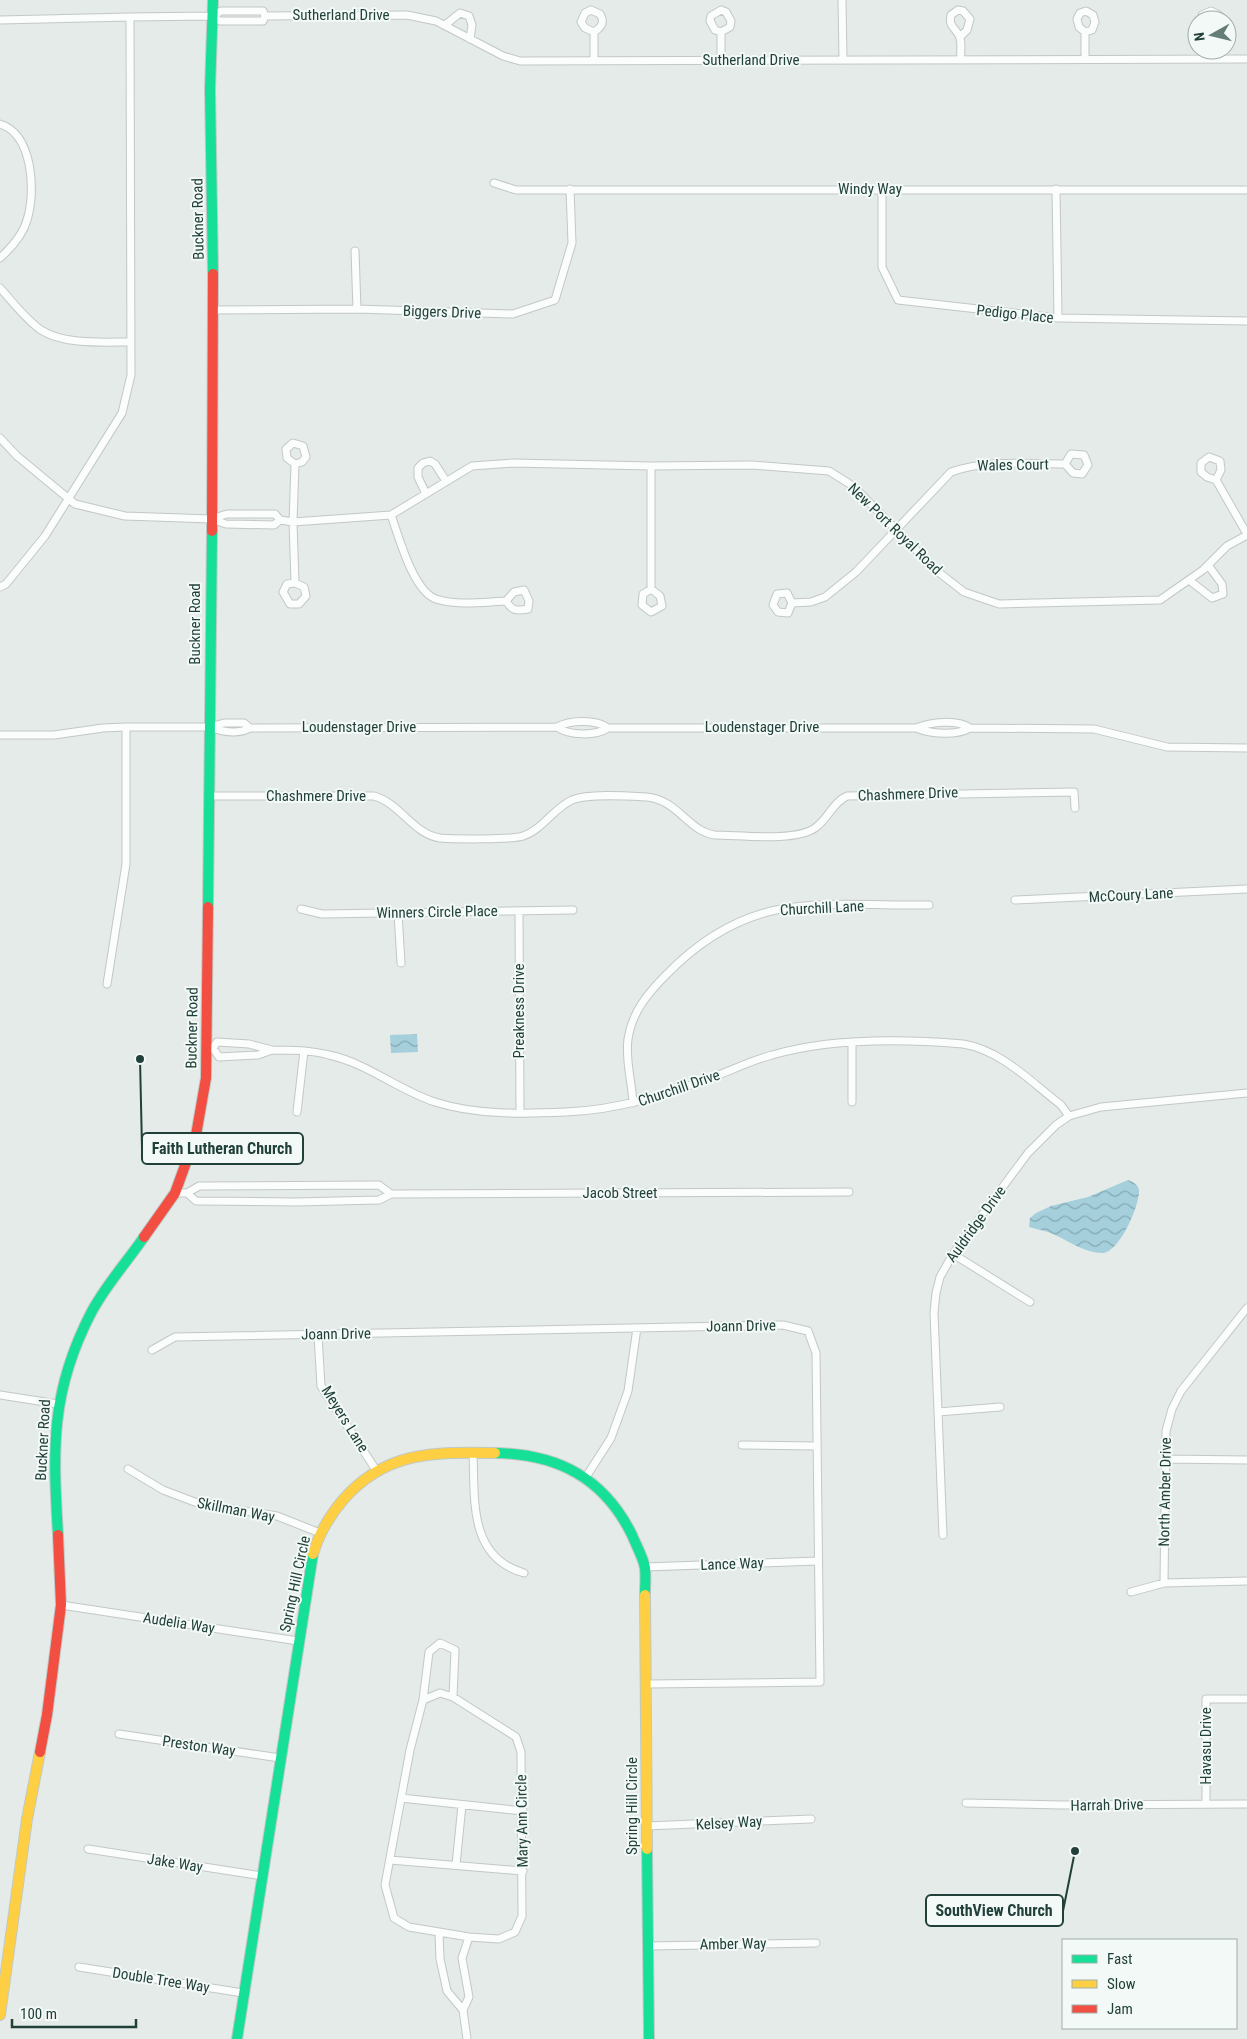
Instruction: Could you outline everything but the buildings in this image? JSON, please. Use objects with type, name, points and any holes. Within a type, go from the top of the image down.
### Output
[{"type":"street","name":"Buckner Road","points":[[0,2015],[27,1820],[47,1715],[61,1605],[54,1461],[58,1404],[68,1363],[88,1319],[102,1294],[146,1238],[175,1192],[196,1135],[210,1048],[211,519],[214,310],[210,89],[212,0]]},
{"type":"street","points":[[842,0],[843,60]]},
{"type":"street","points":[[444,25],[460,13],[469,16],[472,25],[470,39]]},
{"type":"street","name":"Sutherland Drive","points":[[0,20],[213,16],[220,21],[263,21],[265,16],[407,14],[436,21],[503,56],[520,61],[1187,59]]},
{"type":"street","points":[[0,587],[6,584],[45,536],[122,413],[132,375],[130,342],[130,17]]},
{"type":"street","points":[[594,32],[594,60]]},
{"type":"street","points":[[721,32],[722,60]]},
{"type":"street","points":[[1085,32],[1085,60]]},
{"type":"street","points":[[960,37],[960,60]]},
{"type":"street","points":[[0,124],[10,127],[21,140],[27,158],[31,186],[27,221],[12,247],[0,258]]},
{"type":"street","name":"Windy Way","points":[[494,183],[516,190],[1247,190]]},
{"type":"street","name":"Biggers Drive","points":[[214,310],[357,309],[513,314],[555,300],[572,243],[570,189]]},
{"type":"street","name":"Pedigo Place","points":[[882,189],[882,267],[898,300],[1058,318],[1247,321]]},
{"type":"street","points":[[1056,189],[1058,318]]},
{"type":"street","points":[[355,251],[357,309]]},
{"type":"street","points":[[0,288],[32,323],[43,332],[76,341],[130,342]]},
{"type":"street","name":"New Port Royal Road","points":[[0,438],[17,456],[75,504],[125,516],[211,519],[226,524],[274,525],[280,520]]},
{"type":"street","points":[[426,494],[418,477],[418,468],[423,463],[430,461],[435,464],[446,481]]},
{"type":"street","name":"New Port Royal Road","points":[[211,519],[227,514],[275,514],[280,520],[293,522],[391,515],[472,466],[513,463],[651,466],[752,465],[829,471],[853,486],[937,571],[964,592],[999,604],[1160,600],[1208,565],[1227,546],[1247,534]]},
{"type":"street","name":"Wales Court","points":[[792,603],[810,602],[825,596],[856,572],[951,472],[968,466],[993,463],[1066,464]]},
{"type":"street","points":[[295,464],[293,522],[295,583]]},
{"type":"street","points":[[651,466],[651,589]]},
{"type":"street","points":[[1216,480],[1247,534]]},
{"type":"street","points":[[391,515],[413,577],[434,598],[458,603],[506,601]]},
{"type":"street","points":[[1189,580],[1204,594],[1212,598],[1223,594],[1222,584],[1208,565]]},
{"type":"street","name":"Loudenstager Drive","points":[[0,735],[54,736],[103,728],[126,727],[210,728],[230,732],[243,732],[250,728],[557,727],[565,733],[602,732],[608,728],[916,728],[926,724],[962,723],[970,728],[1094,729],[1167,747],[1247,748]]},
{"type":"street","points":[[107,984],[126,864],[126,727]]},
{"type":"street","name":"Chashmere Drive","points":[[210,796],[374,796],[395,806],[420,830],[439,838],[523,836],[567,803],[586,797],[657,798],[676,808],[704,832],[715,835],[803,833],[821,824],[840,799],[848,796],[1074,792],[1075,808]]},
{"type":"street","name":"McCoury Lane","points":[[1015,900],[1247,889]]},
{"type":"street","name":"Churchill Lane","points":[[633,1103],[628,1065],[628,1040],[634,1018],[641,1003],[656,985],[708,940],[728,928],[776,910],[821,906],[929,905]]},
{"type":"street","name":"Winners Circle Place","points":[[301,909],[322,914],[574,910]]},
{"type":"street","name":"Preakness Drive","points":[[519,911],[520,1112]]},
{"type":"street","points":[[398,913],[401,962]]},
{"type":"street","name":"Churchill Drive","points":[[272,1050],[258,1055],[219,1057],[210,1048],[218,1042],[249,1044],[272,1050],[304,1051],[330,1055],[446,1106],[475,1111],[520,1112],[603,1110],[633,1103],[778,1053],[822,1044],[944,1042],[980,1047],[996,1055],[1061,1105],[1069,1116]]},
{"type":"street","points":[[852,1043],[852,1102]]},
{"type":"street","points":[[297,1112],[304,1051]]},
{"type":"street","name":"Auldridge Drive","points":[[943,1536],[936,1293],[940,1277],[953,1254],[1034,1147],[1069,1116],[1100,1107],[1247,1093]]},
{"type":"street","name":"Jacob Street","points":[[175,1192],[187,1193],[199,1186],[379,1185],[391,1194]]},
{"type":"street","name":"Jacob Street","points":[[187,1193],[196,1201],[296,1202],[379,1200],[391,1194],[849,1192]]},
{"type":"street","points":[[953,1254],[1030,1302]]},
{"type":"street","name":"North Amber Drive","points":[[1164,1583],[1166,1431],[1172,1409],[1181,1391],[1247,1308]]},
{"type":"street","name":"Joann Drive","points":[[152,1350],[175,1337],[783,1325],[808,1331],[816,1353],[820,1682],[647,1684]]},
{"type":"street","points":[[586,1477],[611,1438],[628,1391],[637,1328]]},
{"type":"street","name":"Meyers Lane","points":[[318,1335],[322,1386],[376,1470]]},
{"type":"street","points":[[0,1395],[58,1404]]},
{"type":"street","points":[[938,1412],[1000,1407]]},
{"type":"street","points":[[742,1445],[816,1446]]},
{"type":"street","name":"Spring Hill Circle","points":[[237,2039],[298,1641],[312,1557],[320,1534],[333,1513],[376,1470],[395,1463],[427,1456],[512,1452],[561,1465],[586,1477],[614,1505],[636,1542],[645,1567],[649,2039]]},
{"type":"street","points":[[473,1453],[476,1516],[483,1539],[501,1564],[524,1572]]},
{"type":"street","points":[[1165,1459],[1247,1460]]},
{"type":"street","name":"Skillman Way","points":[[128,1469],[163,1490],[200,1504],[277,1516],[320,1534]]},
{"type":"street","name":"Lance Way","points":[[645,1567],[818,1561]]},
{"type":"street","points":[[1131,1592],[1164,1583],[1247,1581]]},
{"type":"street","name":"Audelia Way","points":[[61,1605],[298,1641]]},
{"type":"street","name":"Mary Ann Circle","points":[[440,1643],[455,1650],[453,1696],[516,1737],[521,1752],[523,1811],[522,1916],[515,1932],[499,1939],[469,1937],[409,1927],[394,1918],[386,1885],[401,1798],[423,1700],[429,1652],[440,1643]]},
{"type":"street","points":[[423,1700],[440,1693],[453,1696]]},
{"type":"street","name":"Havasu Drive","points":[[1206,1804],[1206,1699],[1247,1699]]},
{"type":"street","name":"Preston Way","points":[[119,1734],[280,1758]]},
{"type":"street","points":[[401,1798],[523,1811]]},
{"type":"street","name":"Harrah Drive","points":[[966,1803],[1062,1805],[1247,1804]]},
{"type":"street","points":[[456,1865],[462,1805]]},
{"type":"street","name":"Kelsey Way","points":[[647,1826],[811,1819]]},
{"type":"street","name":"Jake Way","points":[[88,1850],[262,1876]]},
{"type":"street","points":[[390,1860],[523,1871]]},
{"type":"street","points":[[439,1932],[440,1959],[447,1991],[463,2010],[467,2039]]},
{"type":"street","points":[[463,2010],[469,1997],[462,1958],[469,1937]]},
{"type":"street","name":"Amber Way","points":[[649,1946],[816,1943]]},
{"type":"street","name":"Double Tree Way","points":[[79,1967],[243,1993]]},
{"type":"water","points":[[417,1034],[418,1052],[391,1053],[390,1035]]},
{"type":"water","points":[[1128,1180],[1135,1184],[1139,1190],[1136,1206],[1127,1228],[1115,1246],[1109,1251],[1102,1253],[1088,1251],[1048,1232],[1029,1227],[1030,1218],[1036,1213],[1051,1206],[1088,1197]]},
{"type":"traffic: fast","points":[[213,0],[210,89],[213,274]]},
{"type":"traffic: fast","points":[[208,907],[212,531]]},
{"type":"traffic: fast","points":[[58,1535],[55,1448],[61,1395],[68,1369],[91,1313],[109,1284],[144,1237]]},
{"type":"traffic: fast","points":[[495,1453],[518,1454],[559,1464],[593,1484],[608,1498],[621,1515],[641,1555],[645,1568],[645,1595]]},
{"type":"traffic: fast","points":[[237,2039],[313,1554]]},
{"type":"traffic: fast","points":[[647,1849],[649,2039]]},
{"type":"traffic: slow","points":[[313,1554],[321,1532],[337,1507],[358,1485],[375,1472],[411,1458],[451,1453],[495,1453]]},
{"type":"traffic: slow","points":[[645,1595],[647,1849]]},
{"type":"traffic: slow","points":[[0,2015],[27,1819],[40,1752]]},
{"type":"traffic: jam","points":[[212,531],[213,274]]},
{"type":"traffic: jam","points":[[144,1237],[175,1193],[196,1135],[206,1078],[208,907]]},
{"type":"traffic: jam","points":[[40,1752],[47,1715],[61,1605],[58,1535]]},
{"type":"place","name":"Faith Lutheran Church","points":[[140,1059]]},
{"type":"place","name":"SouthView Church","points":[[1075,1851]]}]
